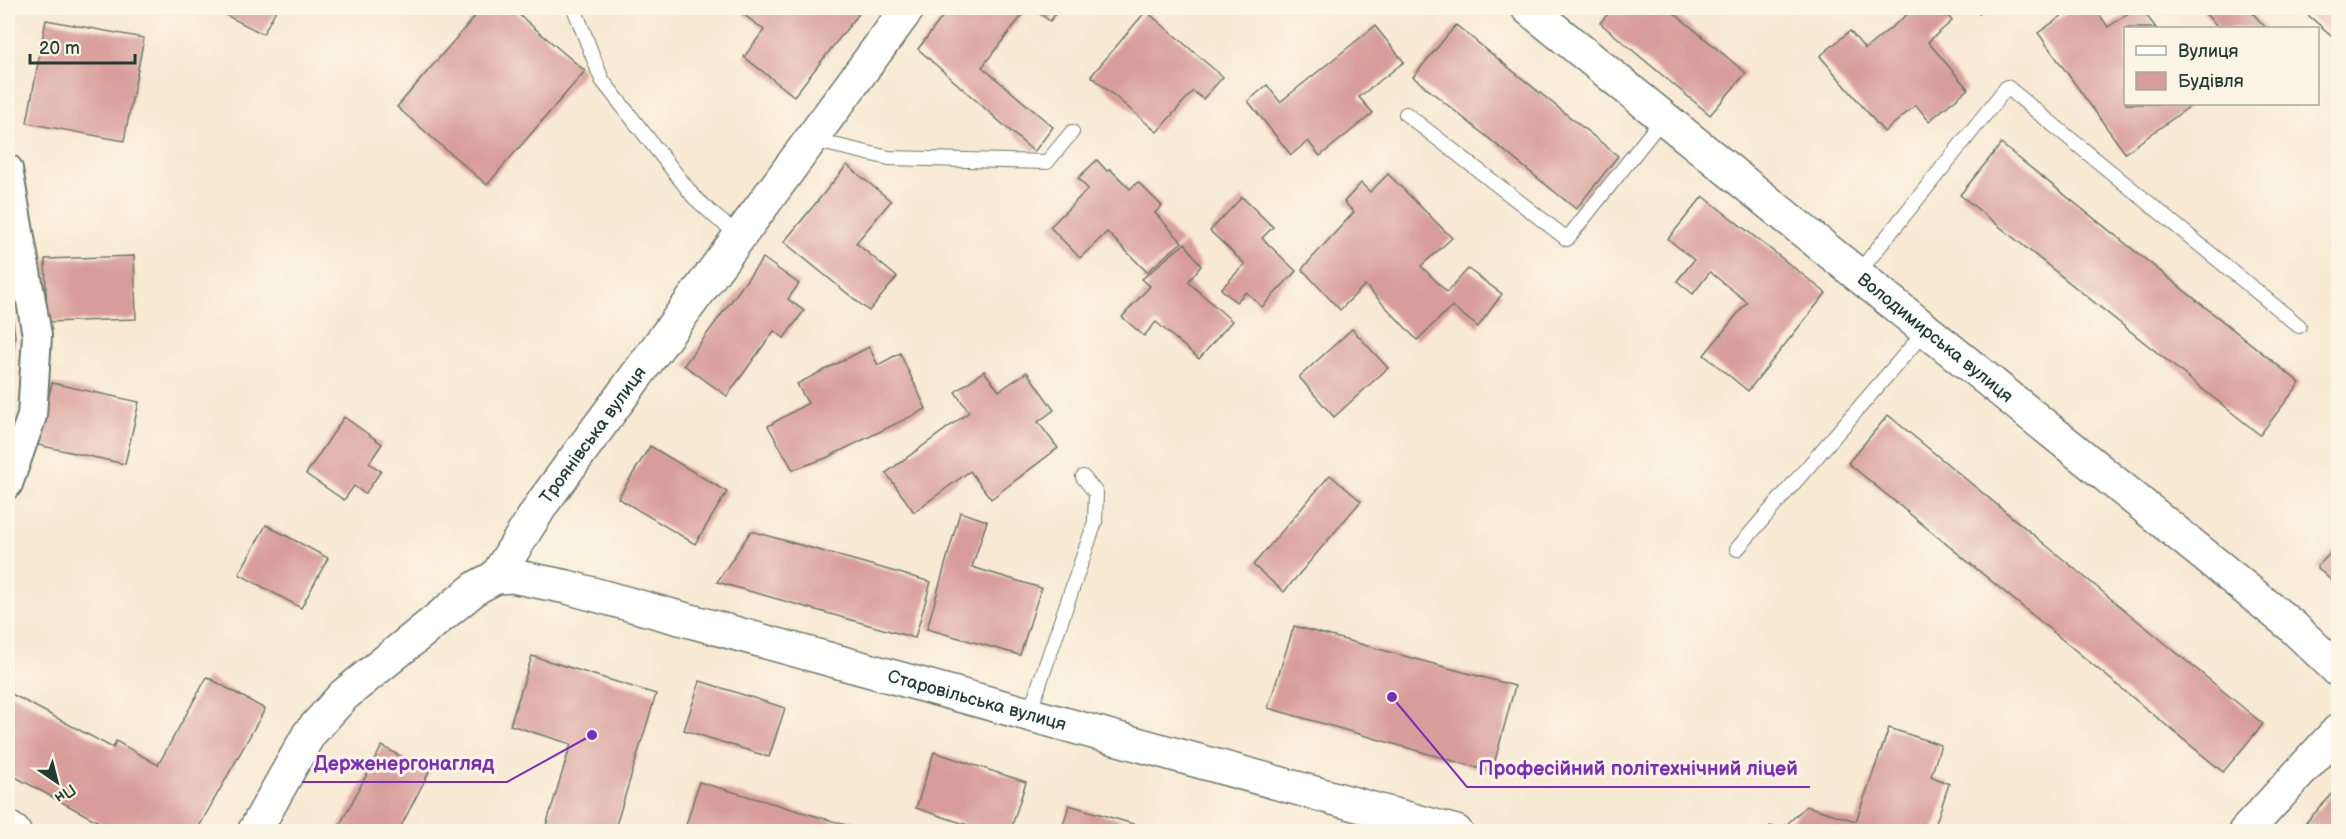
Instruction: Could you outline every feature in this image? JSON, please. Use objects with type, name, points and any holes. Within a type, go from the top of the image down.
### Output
[{"type":"street","name":"Троянівська вулиця","points":[[254,831],[309,734],[344,695],[477,587],[496,577],[544,501],[908,8]]},
{"type":"street","name":"Володимирська вулиця","points":[[1537,10],[1664,117],[2292,626],[2338,670]]},
{"type":"street","points":[[8,169],[37,335],[32,416],[8,484]]},
{"type":"street","name":"Старовільська вулиця","points":[[496,577],[512,576],[567,587],[1456,831]]},
{"type":"street","points":[[2245,831],[2338,731]]},
{"type":"street","points":[[8,828],[14,831]]},
{"type":"lane","points":[[574,8],[602,80],[694,197],[739,234]]},
{"type":"lane","points":[[1858,273],[2007,87],[2300,326]]},
{"type":"lane","points":[[1406,114],[1567,239],[1664,117]]},
{"type":"lane","points":[[810,139],[889,158],[1047,162],[1072,132]]},
{"type":"lane","points":[[1737,549],[1927,330]]},
{"type":"lane","points":[[1029,714],[1095,522],[1096,493],[1083,477]]},
{"type":"building","points":[[212,8],[277,8],[263,34]]},
{"type":"building","points":[[482,8],[511,8],[585,71],[487,185],[397,107]]},
{"type":"building","points":[[735,8],[856,8],[861,11],[794,96],[744,57],[764,30]]},
{"type":"building","points":[[949,8],[1017,8],[1024,13],[982,67],[1053,127],[1034,152],[918,49]]},
{"type":"building","points":[[1032,8],[1060,8],[1050,21]]},
{"type":"building","points":[[1613,8],[1668,8],[1746,73],[1710,115],[1600,23]]},
{"type":"building","points":[[1915,8],[1941,8],[1952,21],[1928,42],[1968,89],[1929,121],[1916,105],[1884,132],[1820,56],[1850,31],[1865,49]]},
{"type":"building","points":[[1973,8],[1986,8],[1979,14]]},
{"type":"building","points":[[2073,8],[2095,8],[2108,27],[2136,8],[2141,8],[2155,27],[2124,27],[2124,105],[2192,105],[2125,153],[2038,33]]},
{"type":"building","points":[[2200,8],[2248,8],[2265,27],[2218,27]]},
{"type":"building","points":[[2300,8],[2338,8],[2338,41]]},
{"type":"building","points":[[1146,11],[1223,77],[1203,99],[1193,91],[1157,132],[1091,76]]},
{"type":"building","points":[[46,20],[144,38],[124,141],[27,123]]},
{"type":"building","points":[[1456,25],[1618,156],[1576,209],[1413,77]]},
{"type":"building","points":[[1375,26],[1404,62],[1359,97],[1373,113],[1320,156],[1308,141],[1291,155],[1248,101],[1267,85],[1280,102]]},
{"type":"building","points":[[2001,144],[2300,383],[2260,435],[1960,195]]},
{"type":"building","points":[[1097,160],[1107,171],[1110,169],[1130,189],[1138,182],[1162,206],[1155,213],[1182,242],[1147,272],[1107,232],[1080,258],[1050,227],[1088,189],[1078,178]]},
{"type":"building","points":[[847,165],[891,201],[856,243],[897,277],[869,311],[784,242]]},
{"type":"building","points":[[1388,174],[1452,238],[1421,266],[1447,292],[1468,269],[1502,294],[1478,327],[1452,306],[1417,340],[1365,285],[1340,310],[1302,269],[1354,212],[1344,202],[1361,183],[1370,192]]},
{"type":"building","points":[[1703,196],[1826,293],[1748,391],[1704,355],[1747,302],[1710,272],[1693,294],[1677,281],[1694,260],[1668,239]]},
{"type":"building","points":[[1242,197],[1273,227],[1262,238],[1296,271],[1262,307],[1246,292],[1236,302],[1221,289],[1245,264],[1210,231]]},
{"type":"building","points":[[1185,243],[1201,266],[1188,282],[1232,321],[1199,359],[1156,322],[1144,336],[1122,317],[1150,286],[1142,279]]},
{"type":"building","points":[[134,256],[136,319],[47,322],[45,259]]},
{"type":"building","points":[[763,258],[799,284],[788,299],[804,311],[784,338],[774,331],[727,396],[684,365]]},
{"type":"building","points":[[8,293],[15,336],[8,406]]},
{"type":"building","points":[[1352,329],[1388,368],[1334,417],[1299,377]]},
{"type":"building","points":[[869,347],[878,365],[900,353],[926,409],[826,458],[793,470],[768,426],[808,403],[797,384]]},
{"type":"building","points":[[984,371],[999,391],[1027,372],[1054,410],[1038,422],[1058,448],[991,499],[970,471],[914,512],[886,473],[969,412],[955,392]]},
{"type":"building","points":[[52,383],[139,402],[125,464],[38,445]]},
{"type":"building","points":[[1888,415],[2263,724],[2223,772],[1848,463]]},
{"type":"building","points":[[344,417],[382,444],[369,463],[381,471],[365,494],[354,486],[344,500],[306,474]]},
{"type":"building","points":[[650,446],[727,492],[695,544],[618,498]]},
{"type":"building","points":[[1330,475],[1361,501],[1284,592],[1253,565]]},
{"type":"building","points":[[960,512],[987,521],[972,567],[1041,588],[1020,655],[927,629]]},
{"type":"building","points":[[266,525],[328,558],[301,608],[239,574]]},
{"type":"building","points":[[751,531],[931,582],[915,638],[717,582]]},
{"type":"building","points":[[2338,545],[2338,587],[2317,567]]},
{"type":"building","points":[[1294,626],[1515,686],[1492,772],[1268,708]]},
{"type":"building","points":[[532,656],[656,694],[614,832],[544,832],[571,744],[510,725]]},
{"type":"building","points":[[207,677],[265,709],[196,832],[117,832],[8,773],[8,692],[113,748],[116,741],[158,765]]},
{"type":"building","points":[[700,681],[785,708],[769,757],[684,730]]},
{"type":"building","points":[[1889,728],[1941,745],[1931,776],[1949,784],[1933,832],[1770,832],[1770,826],[1783,828],[1806,806],[1856,821]]},
{"type":"building","points":[[382,746],[429,772],[398,832],[336,832]]},
{"type":"building","points":[[934,752],[1026,782],[1010,832],[989,832],[916,808]]},
{"type":"building","points":[[699,782],[867,831],[867,832],[684,832]]},
{"type":"building","points":[[2338,788],[2338,832],[2297,832]]},
{"type":"building","points":[[1069,805],[1157,831],[1157,832],[1061,832]]},
{"type":"place","name":"Професійний політехнічний ліцей","points":[[1392,697]]},
{"type":"place","name":"Держенергонагляд","points":[[592,735]]}]
